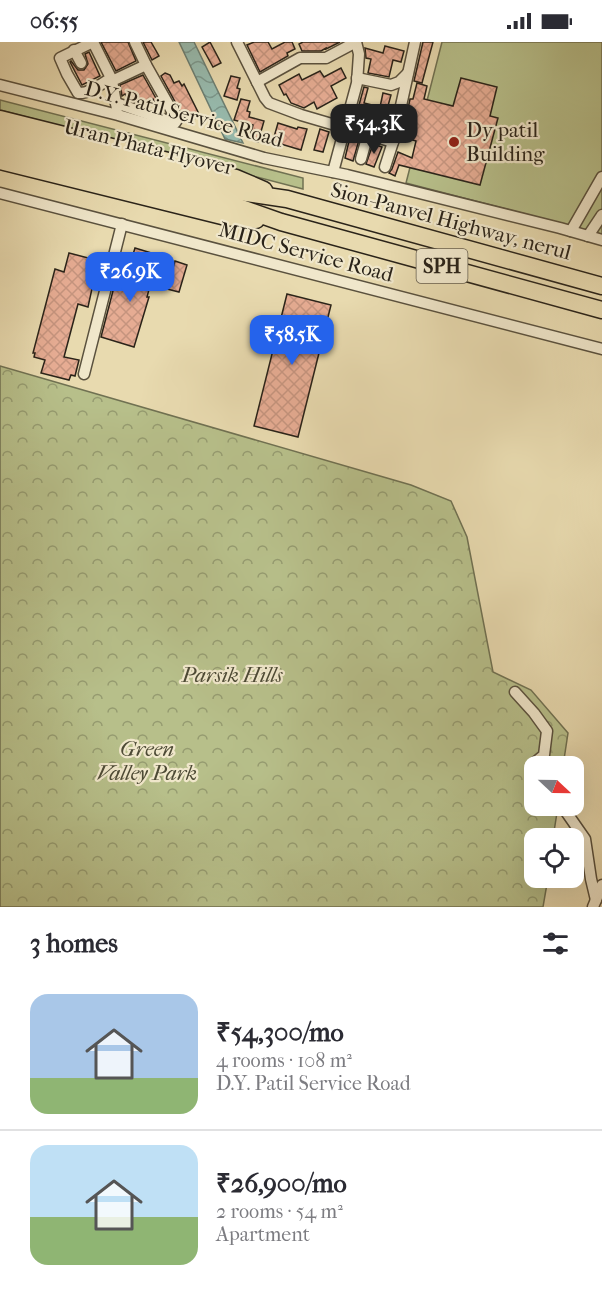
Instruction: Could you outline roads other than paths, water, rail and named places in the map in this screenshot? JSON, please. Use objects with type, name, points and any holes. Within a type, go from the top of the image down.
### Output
[{"type":"highway","points":[[0,119],[236,178],[287,199]]},
{"type":"highway","name":"Uran Phata Flyover","points":[[0,133],[281,222]]},
{"type":"highway","name":"Uran Phata Flyover","points":[[0,146],[233,191],[287,199]]},
{"type":"highway","points":[[0,161],[226,218],[281,222]]},
{"type":"highway","name":"Sion-Panvel Highway, nerul","points":[[287,199],[602,286]]},
{"type":"highway","name":"SPH","points":[[281,222],[602,310]]},
{"type":"street","points":[[118,116],[111,80],[93,42],[60,58],[78,93],[81,94],[86,93],[92,86],[111,80],[146,65]]},
{"type":"street","points":[[116,103],[175,123],[177,120],[135,42]]},
{"type":"street","points":[[237,42],[265,98],[273,105],[393,141]]},
{"type":"street","points":[[256,82],[300,58],[326,58],[356,42],[359,54],[357,78],[333,172]]},
{"type":"street","points":[[385,167],[415,42]]},
{"type":"street","points":[[75,50],[81,63]]},
{"type":"street","points":[[357,78],[391,85],[399,82],[409,72]]},
{"type":"street","name":"D.Y. Patil Service Road","points":[[0,85],[264,158],[333,172],[602,240]]},
{"type":"street","points":[[361,159],[368,134]]},
{"type":"street","points":[[571,231],[602,177]]},
{"type":"street","name":"MIDC Service Road","points":[[0,193],[602,349]]},
{"type":"street","points":[[588,236],[602,215]]},
{"type":"street","points":[[84,374],[122,224]]},
{"type":"street","points":[[514,692],[547,731],[543,756]]},
{"type":"street","points":[[569,816],[585,838],[594,904]]},
{"type":"street","points":[[594,904],[602,885]]},
{"type":"water","points":[[179,42],[194,42],[243,143],[225,139]]},
{"type":"place","name":"Dy patil Building","points":[[454,142]]},
{"type":"park label","name":"Parsik Hills","points":[[232,675]]},
{"type":"park label","name":"Green Valley Park","points":[[147,761]]}]
